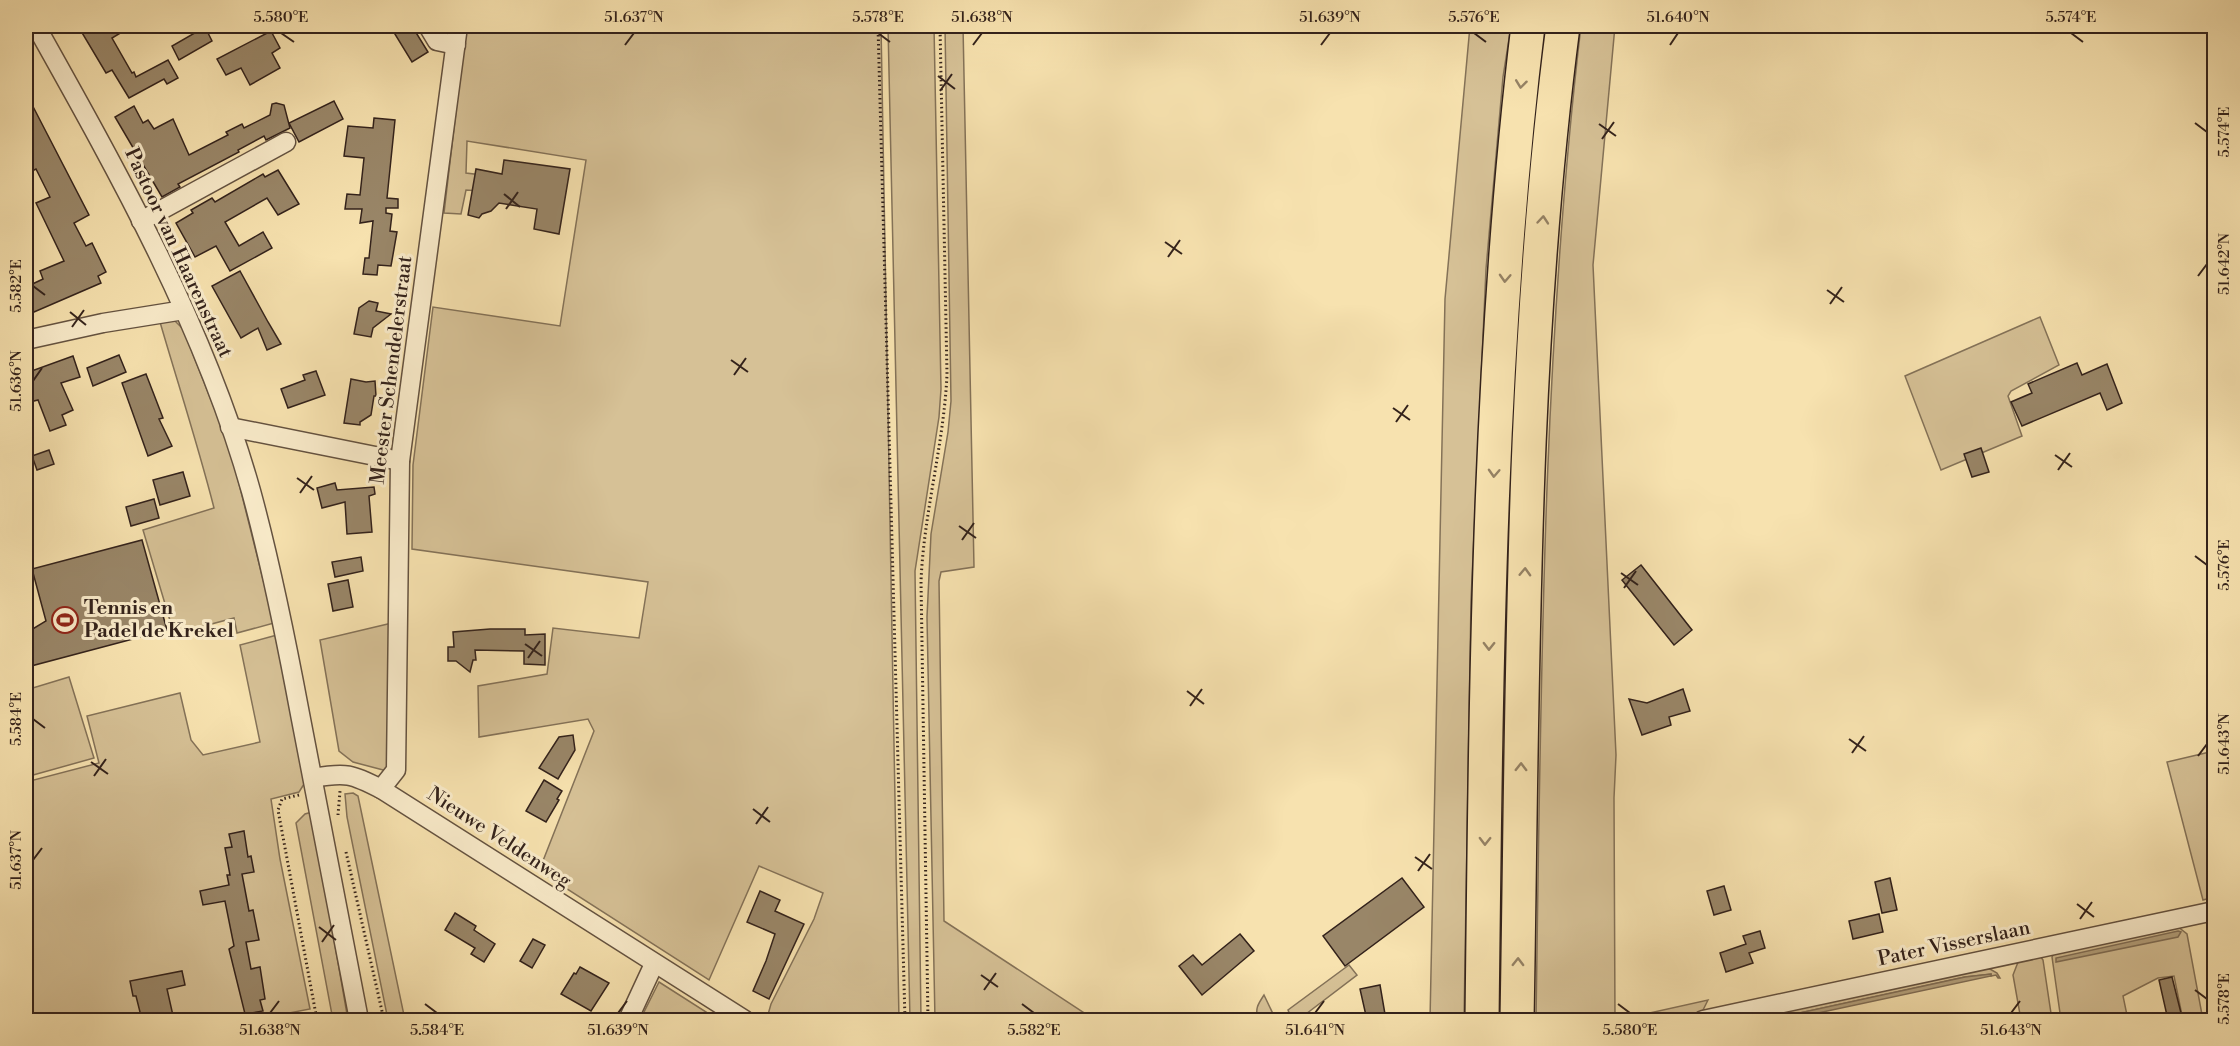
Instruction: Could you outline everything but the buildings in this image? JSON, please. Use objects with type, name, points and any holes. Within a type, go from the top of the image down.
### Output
[{"type":"highway","points":[[1482,1020],[1491,525],[1510,187],[1528,26]]},
{"type":"highway","points":[[1516,1020],[1523,642],[1531,383],[1553,99],[1563,26]]},
{"type":"street","name":"Pastoor van Haarenstraat","points":[[36,26],[141,221],[184,310],[230,427],[250,490],[283,626],[359,1020]]},
{"type":"street","points":[[428,26],[437,41],[456,45]]},
{"type":"street","name":"Meester Schendelerstraat","points":[[381,789],[396,770],[400,460],[458,26]]},
{"type":"street","points":[[141,221],[286,142]]},
{"type":"street","points":[[26,340],[103,323],[184,310]]},
{"type":"street","points":[[230,427],[400,460]]},
{"type":"street","name":"Nieuwe Veldenweg","points":[[314,784],[346,774],[353,775],[381,789],[745,1020]]},
{"type":"street","name":"Pater Visserslaan","points":[[1703,1020],[2214,911]]},
{"type":"street","points":[[627,1020],[654,964]]},
{"type":"path","points":[[878,26],[905,1020]]},
{"type":"path","points":[[928,1020],[921,581],[925,534],[943,423],[946,385],[940,26]]},
{"type":"path","points":[[317,1020],[278,810],[282,799],[314,784],[338,816],[340,789],[346,774]]},
{"type":"path","points":[[346,850],[384,1020]]},
{"type":"shaded area","points":[[466,26],[881,26],[899,1020],[771,1020],[767,1018],[771,1004],[814,919],[823,893],[759,866],[709,980],[539,871],[594,731],[588,719],[479,737],[478,686],[547,674],[553,628],[639,638],[648,582],[412,549],[413,465],[433,307],[560,326],[586,160],[467,141],[466,173],[482,175],[480,191],[466,190],[461,214],[444,213]]},
{"type":"shaded area","points":[[888,26],[934,26],[941,389],[939,417],[915,571],[921,1020],[910,1020]]},
{"type":"shaded area","points":[[945,26],[963,26],[974,567],[941,572],[939,581],[944,921],[1095,1020],[935,1020],[927,617],[931,534],[951,401]]},
{"type":"shaded area","points":[[1470,26],[1511,26],[1503,77],[1486,269],[1471,600],[1464,1020],[1430,1020],[1445,299]]},
{"type":"shaded area","points":[[1581,26],[1615,26],[1593,265],[1616,755],[1614,798],[1615,1020],[1536,1020],[1542,647],[1551,398],[1568,150]]},
{"type":"shaded area","points":[[2040,317],[2059,365],[2011,391],[2008,396],[2022,436],[1941,470],[1905,376]]},
{"type":"shaded area","points":[[175,321],[183,329],[230,448],[274,623],[237,633],[234,618],[174,634],[143,530],[214,508],[160,322]]},
{"type":"shaded area","points":[[392,623],[387,771],[353,762],[339,751],[320,640]]},
{"type":"shaded area","points":[[277,635],[306,781],[299,792],[271,799],[280,859],[310,1009],[253,1020],[26,1020],[26,782],[99,763],[87,716],[180,693],[191,740],[203,755],[260,742],[240,645]]},
{"type":"shaded area","points":[[69,677],[94,758],[26,777],[26,690]]},
{"type":"shaded area","points":[[2214,751],[2214,897],[2203,900],[2167,762]]},
{"type":"shaded area","points":[[353,793],[358,796],[405,1020],[388,1020],[347,817],[345,794]]},
{"type":"shaded area","points":[[312,812],[348,1020],[333,1020],[296,823],[305,814]]},
{"type":"shaded area","points":[[2177,926],[2187,934],[2203,1020],[2183,1020],[2174,976],[2158,978],[2123,996],[2128,1020],[2061,1020],[2052,957],[2056,950]]},
{"type":"shaded area","points":[[2181,932],[2178,937],[2056,962],[2056,958]]},
{"type":"shaded area","points":[[2020,957],[2041,957],[2043,960],[2052,1020],[2021,1020],[2013,975]]},
{"type":"shaded area","points":[[1349,965],[1357,975],[1306,1014],[1308,1020],[1292,1020],[1288,1010]]},
{"type":"shaded area","points":[[1983,965],[1997,973],[2000,978],[1996,975],[1991,976],[1991,974],[1965,977],[1791,1015],[1790,1019],[1727,1020]]},
{"type":"shaded area","points":[[1991,974],[1991,976],[1790,1019],[1790,1015],[1965,977]]},
{"type":"shaded area","points":[[659,982],[714,1017],[713,1020],[640,1020]]},
{"type":"shaded area","points":[[1264,995],[1276,1020],[1259,1020],[1257,1007]]},
{"type":"shaded area","points":[[1708,1000],[1700,1016],[1680,1020],[1618,1020]]},
{"type":"place","name":"Tennis en Padel de Krekel","points":[[65,620]]}]
